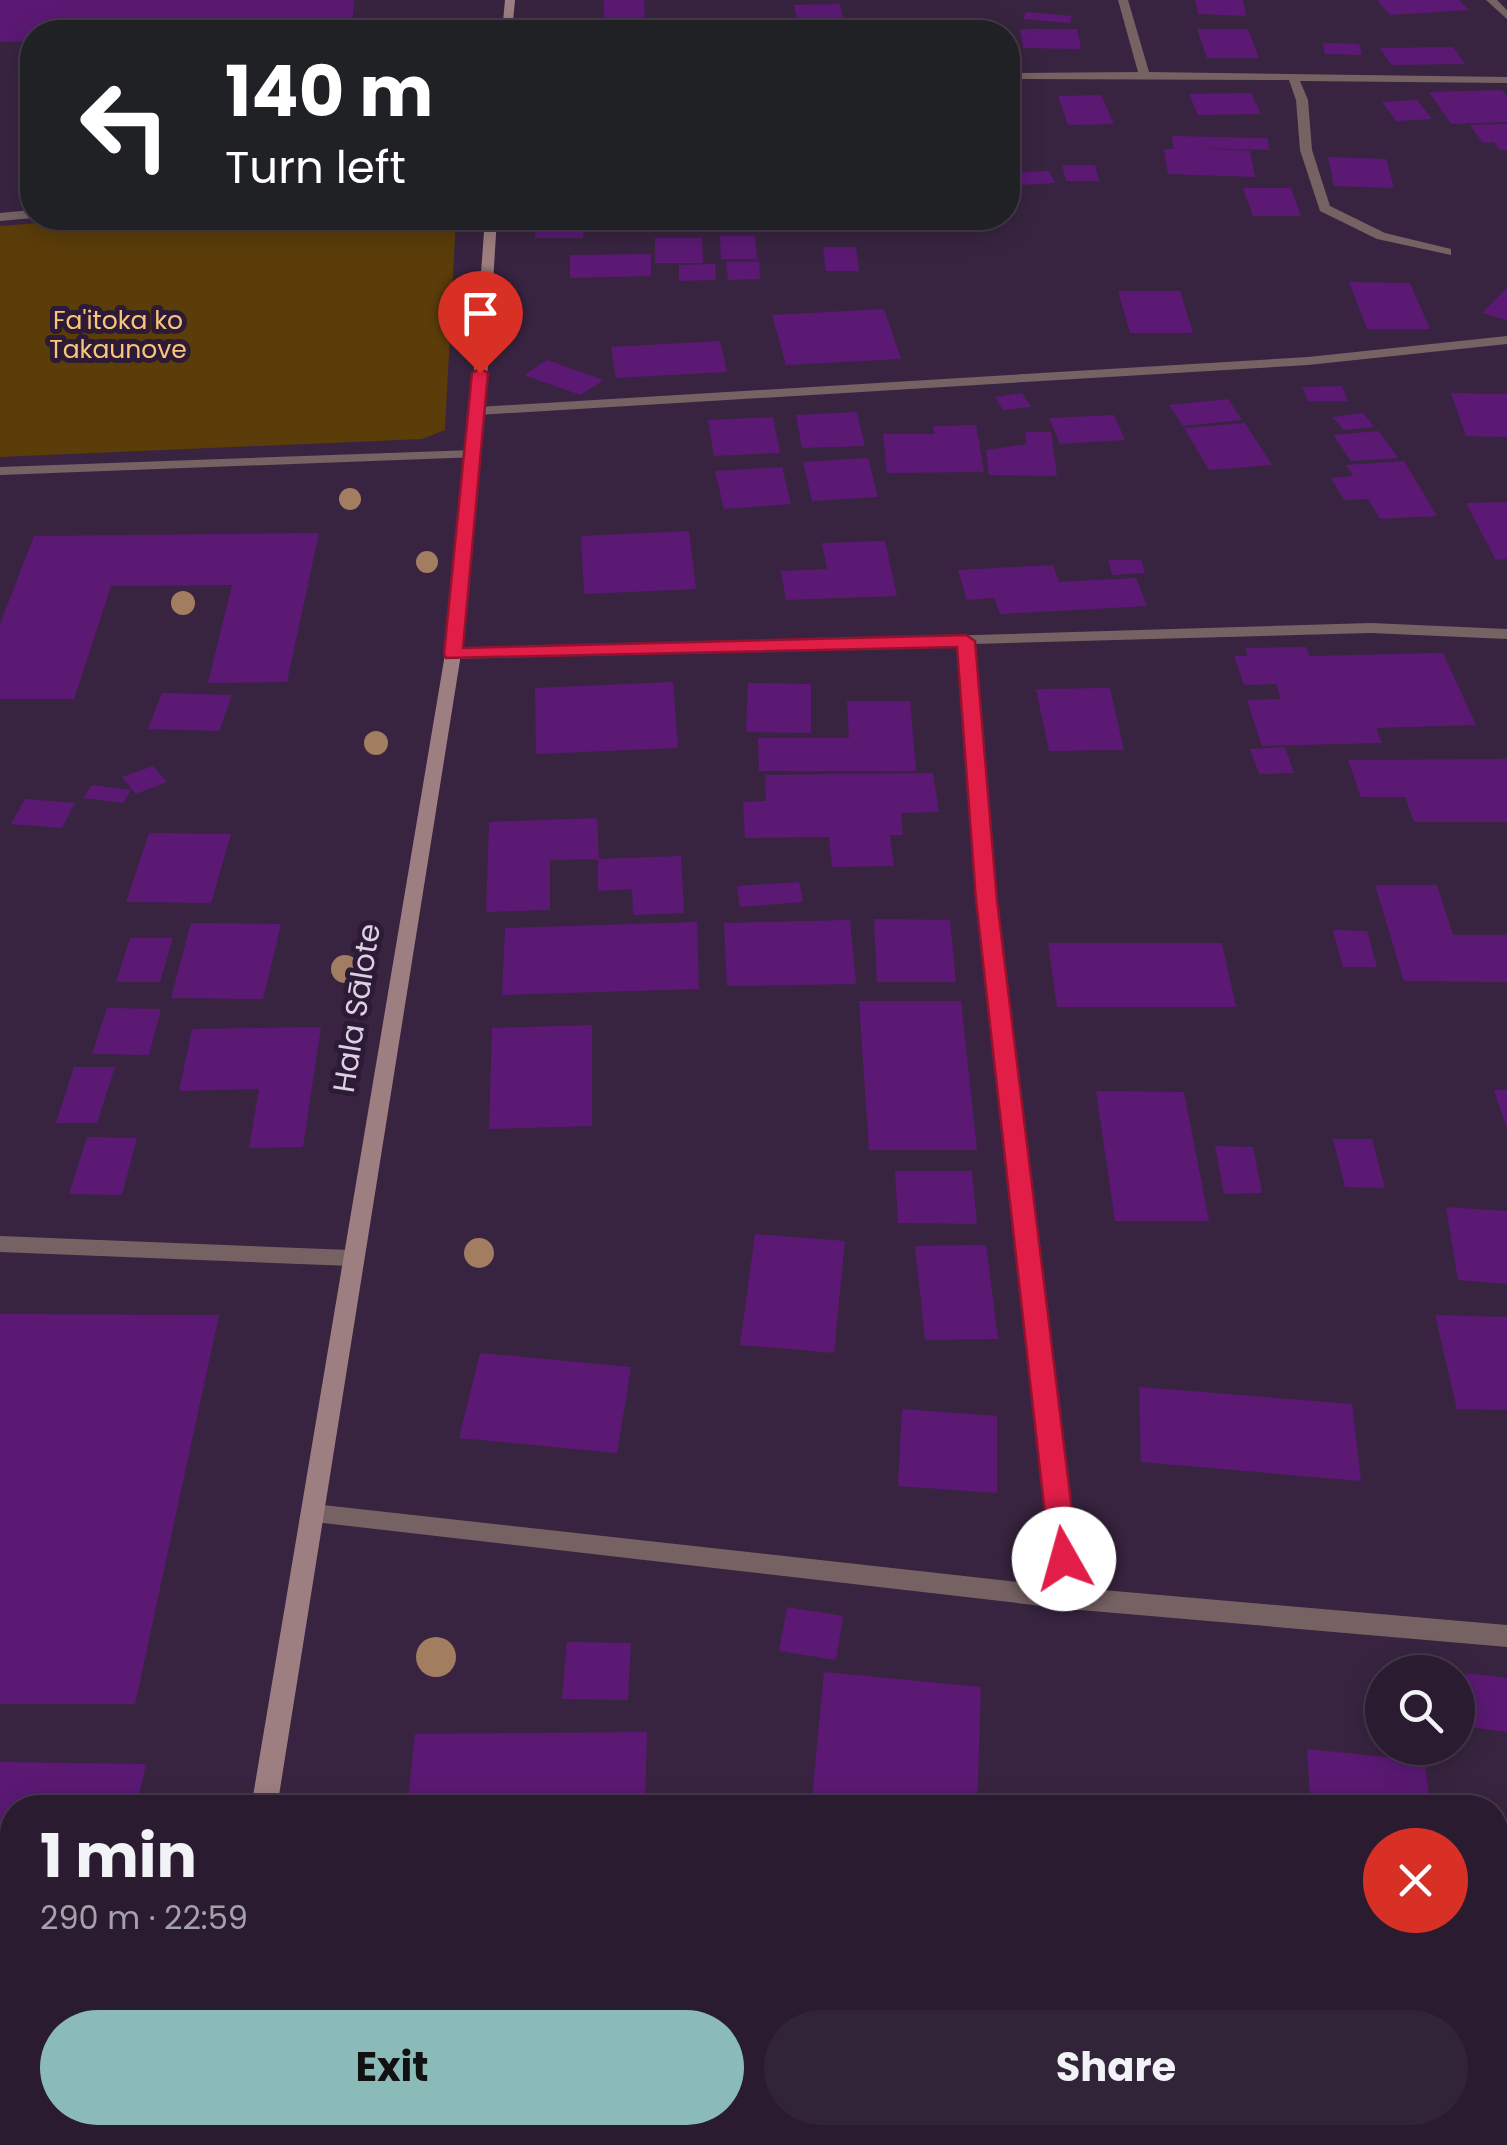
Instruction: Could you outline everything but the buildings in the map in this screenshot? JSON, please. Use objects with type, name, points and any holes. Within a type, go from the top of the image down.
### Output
[{"type":"main road","name":"Hala Sālote","points":[[266,1795],[314,1514],[351,1258],[453,654],[478,412],[490,230]]},
{"type":"street","points":[[1124,0],[1144,72]]},
{"type":"street","points":[[1491,0],[1507,16]]},
{"type":"street","points":[[1020,76],[1144,72],[1294,80],[1507,80]]},
{"type":"street","points":[[1294,80],[1302,100],[1306,150],[1324,208],[1381,236],[1446,252]]},
{"type":"street","points":[[478,412],[1308,362],[1507,340]]},
{"type":"street","points":[[0,471],[473,454]]},
{"type":"street","points":[[453,654],[1371,628],[1507,635]]},
{"type":"street","points":[[966,641],[987,900],[1069,1598]]},
{"type":"street","points":[[0,1244],[351,1258]]},
{"type":"street","points":[[314,1514],[1069,1598],[1507,1636]]},
{"type":"green space","name":"Fa'itoka ko Takaunove","points":[[20,224],[20,230],[455,230],[445,430],[422,439],[0,457],[0,226]]},
{"type":"route","points":[[480,373],[453,654],[966,641],[987,900],[1064,1559]]}]
